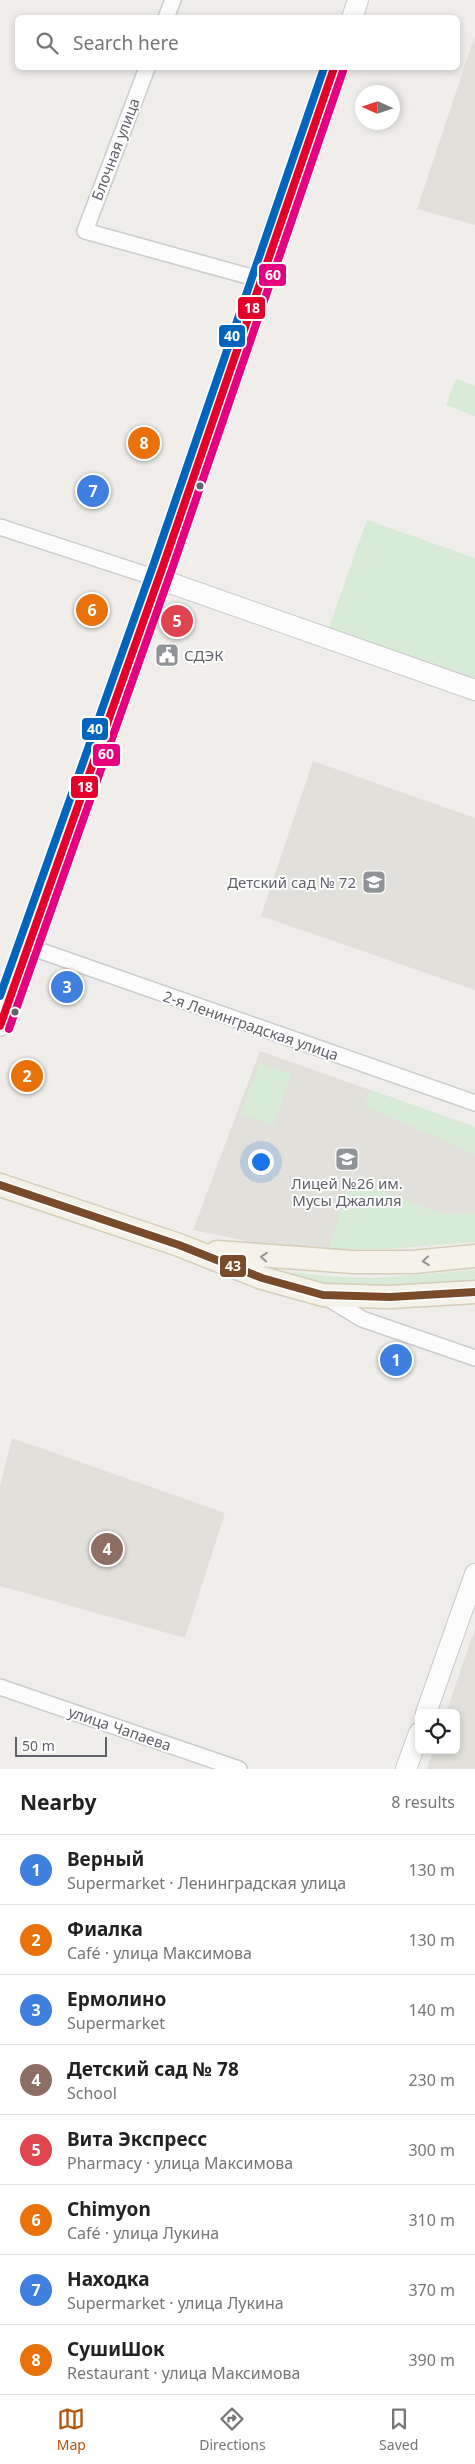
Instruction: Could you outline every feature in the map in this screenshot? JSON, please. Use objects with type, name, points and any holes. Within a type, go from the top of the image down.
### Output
[{"type":"main road","points":[[353,15],[358,0]]},
{"type":"main road","points":[[0,1026],[159,579],[333,70]]},
{"type":"main road","points":[[159,579],[475,690]]},
{"type":"main road","points":[[0,1185],[179,1246],[262,1278],[322,1295],[390,1297],[475,1292]]},
{"type":"main road","points":[[179,1246],[213,1252],[353,1262],[413,1262],[475,1256]]},
{"type":"main road","points":[[427,1709],[475,1574]]},
{"type":"main road","points":[[406,1769],[415,1744]]},
{"type":"street","points":[[167,15],[173,0]]},
{"type":"street","name":"Блочная улица","points":[[146,70],[84,231],[262,280]]},
{"type":"street","points":[[0,527],[159,579]]},
{"type":"street","name":"2-я Ленинградская улица","points":[[27,946],[475,1103]]},
{"type":"street","points":[[322,1295],[362,1319],[475,1358]]},
{"type":"street","name":"улица Чапаева","points":[[0,1687],[239,1769]]},
{"type":"shaded area","points":[[475,35],[475,225],[417,209]]},
{"type":"shaded area","name":"Детский сад № 72","points":[[313,761],[475,818],[475,990],[261,916]]},
{"type":"shaded area","name":"Лицей №26 им. Мусы Джалиля","points":[[260,1051],[475,1127],[475,1242],[384,1249],[329,1249],[257,1243],[193,1230]]},
{"type":"shaded area","points":[[12,1438],[225,1513],[185,1638],[0,1586],[0,1486]]},
{"type":"shaded area","points":[[475,1628],[475,1769],[427,1769],[432,1754],[460,1754],[460,1709],[447,1709]]},
{"type":"green space","points":[[456,379],[475,386],[475,416],[446,405]]},
{"type":"green space","points":[[367,520],[475,558],[475,685],[327,633]]},
{"type":"green space","points":[[259,1063],[291,1074],[273,1126],[241,1114]]},
{"type":"green space","points":[[371,1090],[475,1127],[475,1154],[364,1106]]},
{"type":"green space","points":[[350,1180],[444,1214],[475,1213],[475,1242],[384,1249],[329,1249]]},
{"type":"green space","points":[[475,1270],[475,1283],[404,1288],[332,1287],[288,1274],[296,1272],[323,1276],[375,1278]]},
{"type":"transit line","name":"40","points":[[0,996],[154,563],[323,70]]},
{"type":"transit line","name":"18","points":[[0,1026],[163,566],[333,70]]},
{"type":"transit line","name":"60","points":[[9,1029],[172,569],[343,71]]},
{"type":"transit line","name":"43","points":[[0,1185],[179,1245],[262,1278],[323,1295],[390,1297],[475,1292]]},
{"type":"place","name":"СушиШок","points":[[144,443]]},
{"type":"place","name":"Находка","points":[[93,491]]},
{"type":"place","name":"Chimyon","points":[[92,610]]},
{"type":"place","name":"Вита Экспресс","points":[[177,621]]},
{"type":"place","name":"СДЭК","points":[[167,655]]},
{"type":"place","name":"Детский сад № 72","points":[[374,882]]},
{"type":"place","name":"Ермолино","points":[[67,987]]},
{"type":"place","name":"Фиалка","points":[[27,1076]]},
{"type":"place","name":"Лицей №26 им. Мусы Джалиля","points":[[347,1159]]},
{"type":"place","name":"Верный","points":[[396,1360]]},
{"type":"place","name":"Детский сад № 78","points":[[107,1549]]}]
